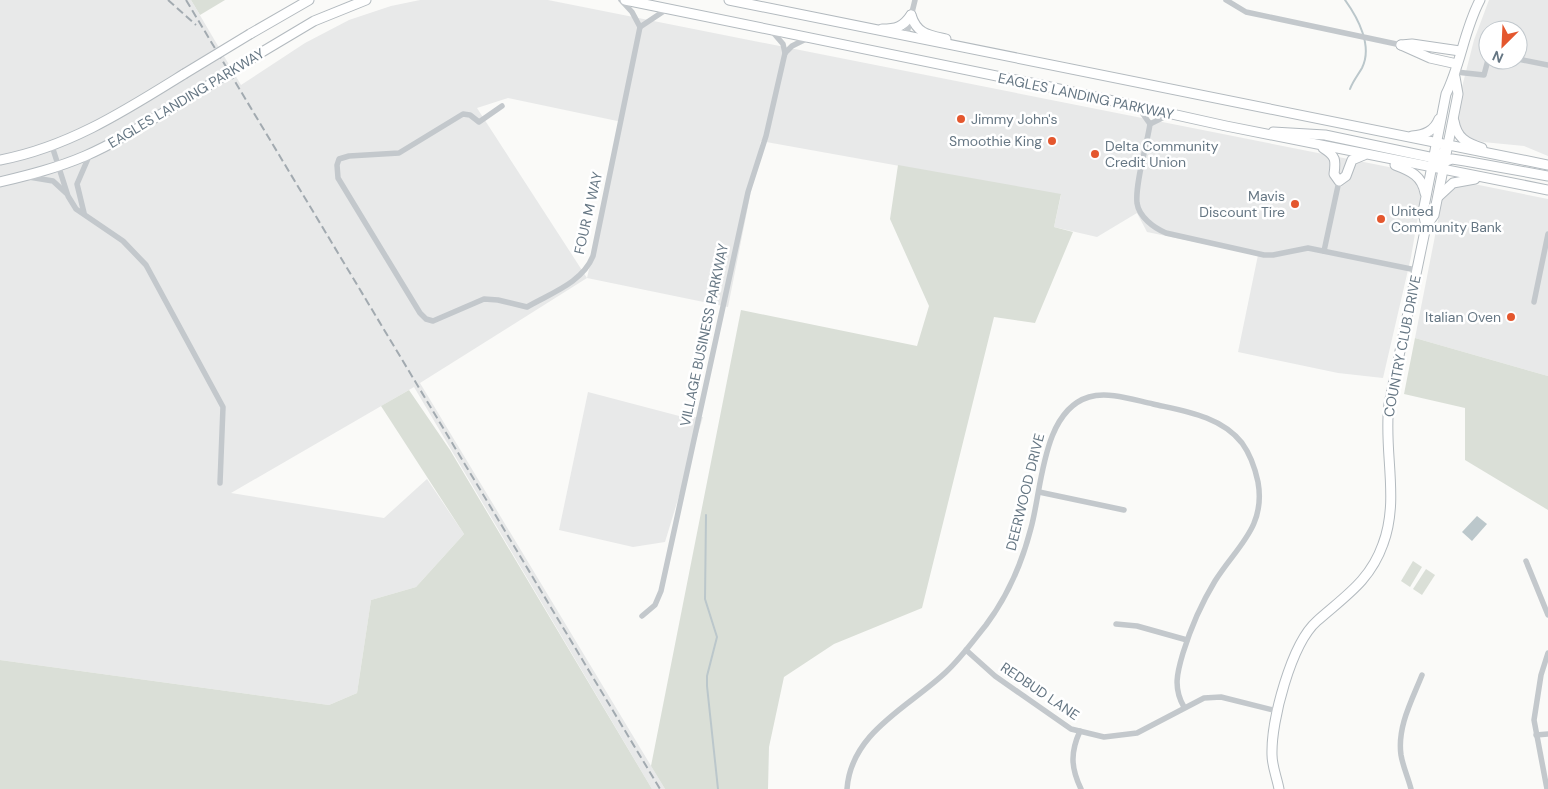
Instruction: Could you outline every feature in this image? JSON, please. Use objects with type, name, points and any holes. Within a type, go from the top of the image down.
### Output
[{"type":"main road","name":"EAGLES LANDING PARKWAY","points":[[0,160],[52,146],[89,130],[309,0]]},
{"type":"main road","name":"EAGLES LANDING PARKWAY","points":[[0,182],[59,166],[90,153],[314,21],[366,0]]},
{"type":"main road","name":"EAGLES LANDING PARKWAY","points":[[626,0],[1137,106],[1252,132],[1432,168],[1444,166],[1485,178],[1548,190]]},
{"type":"main road","name":"EAGLES LANDING PARKWAY","points":[[729,0],[1401,137],[1548,165]]},
{"type":"main road","name":"COUNTRY CLUB DRIVE","points":[[1426,226],[1423,212],[1446,94],[1456,71],[1460,51],[1472,15],[1480,0]]},
{"type":"main road","points":[[870,30],[898,28],[905,23],[912,4]]},
{"type":"main road","points":[[912,4],[917,29],[923,34],[987,48],[1021,60]]},
{"type":"main road","points":[[1401,45],[1412,44],[1460,51]]},
{"type":"main road","points":[[1401,45],[1456,71]]},
{"type":"main road","name":"COUNTRY CLUB DRIVE","points":[[1279,789],[1272,758],[1272,737],[1277,711],[1297,650],[1306,634],[1316,622],[1350,594],[1362,581],[1373,566],[1388,529],[1390,488],[1386,424],[1426,226],[1434,215],[1438,198],[1458,94],[1456,71]]},
{"type":"main road","points":[[1401,137],[1424,135],[1438,122],[1443,112]]},
{"type":"main road","points":[[1454,114],[1458,133],[1466,142],[1518,159]]},
{"type":"main road","points":[[1252,132],[1325,135],[1434,158],[1440,156],[1447,146]]},
{"type":"main road","points":[[1319,145],[1334,155],[1336,161],[1334,174],[1339,181],[1346,176],[1352,160],[1366,155],[1411,172],[1423,184],[1426,197]]},
{"type":"main road","points":[[1444,166],[1465,161],[1548,176]]},
{"type":"main road","points":[[1438,198],[1453,183],[1485,178]]},
{"type":"street","points":[[621,0],[632,12],[640,27],[667,9]]},
{"type":"street","points":[[1226,0],[1246,12],[1401,45]]},
{"type":"street","points":[[906,37],[912,4]]},
{"type":"street","name":"FOUR M WAY","points":[[502,106],[480,122],[470,115],[463,114],[399,153],[350,156],[339,159],[337,165],[338,178],[420,313],[426,319],[436,320],[484,299],[498,300],[527,307],[577,278],[588,268],[594,250],[640,27]]},
{"type":"street","points":[[770,30],[777,36],[786,54],[792,46],[810,38]]},
{"type":"street","name":"VILLAGE BUSINESS PARKWAY","points":[[642,616],[655,605],[661,591],[748,192],[766,136],[786,54]]},
{"type":"street","points":[[1528,62],[1548,66]]},
{"type":"street","points":[[1456,71],[1484,75],[1485,70]]},
{"type":"street","points":[[1137,106],[1150,124],[1137,192],[1137,204],[1154,228],[1166,233],[1264,254],[1273,255],[1298,248],[1324,251],[1416,270]]},
{"type":"street","points":[[1150,124],[1170,114]]},
{"type":"street","points":[[52,146],[68,196]]},
{"type":"street","points":[[84,212],[76,184],[90,153]]},
{"type":"street","points":[[22,177],[53,181],[68,196],[76,209],[84,212],[123,241],[146,265],[223,407],[220,483]]},
{"type":"street","points":[[1324,251],[1339,181]]},
{"type":"street","points":[[1534,302],[1548,234]]},
{"type":"street","name":"DEERWOOD DRIVE","points":[[847,789],[852,762],[860,747],[871,734],[944,674],[995,613],[1008,588],[1031,528],[1051,438],[1059,421],[1072,406],[1090,396],[1121,397],[1190,412],[1209,419],[1241,442],[1251,458],[1257,475],[1260,492],[1257,517],[1241,547],[1208,593],[1196,616],[1188,640],[1176,683],[1178,696],[1184,707]]},
{"type":"street","points":[[1039,492],[1124,510]]},
{"type":"street","points":[[1526,561],[1548,615]]},
{"type":"street","points":[[1116,624],[1137,626],[1188,640]]},
{"type":"street","name":"REDBUD LANE","points":[[966,650],[1023,697],[1071,729],[1104,737],[1137,733],[1204,698],[1221,698],[1277,711]]},
{"type":"street","points":[[1547,789],[1534,720],[1536,702],[1548,653]]},
{"type":"street","points":[[1411,789],[1402,762],[1400,743],[1404,720],[1422,675]]},
{"type":"street","points":[[1080,731],[1074,746],[1072,760],[1074,772],[1081,789]]},
{"type":"street","points":[[1536,736],[1548,734]]},
{"type":"shaded area","points":[[0,0],[191,0],[241,85],[305,43],[349,20],[391,6],[420,0],[548,0],[1404,170],[1416,179],[1421,199],[1411,257],[1383,378],[1338,373],[1238,352],[1258,255],[1147,232],[1137,213],[1097,237],[1054,227],[1061,195],[761,141],[728,307],[587,278],[420,383],[665,789],[652,789],[414,387],[231,493],[384,518],[427,479],[464,534],[416,587],[371,600],[357,693],[329,705],[0,660]],"holes":[[[508,98],[622,122],[587,278],[477,108]]]},
{"type":"shaded area","points":[[191,0],[225,0],[200,15]]},
{"type":"shaded area","points":[[1489,0],[1548,0],[1548,156],[1524,146],[1483,142],[1466,137],[1457,126],[1461,91],[1478,29],[1478,70],[1528,70],[1528,20],[1482,20]]},
{"type":"shaded area","points":[[898,165],[1061,194],[1054,227],[1073,232],[1035,323],[994,317],[922,608],[834,644],[784,677],[769,747],[768,789],[665,789],[651,766],[741,310],[917,346],[929,306],[890,219]]},
{"type":"shaded area","points":[[1459,181],[1548,199],[1548,376],[1415,338],[1443,195]]},
{"type":"shaded area","points":[[1415,338],[1548,376],[1548,510],[1465,460],[1465,408],[1404,394]]},
{"type":"shaded area","points":[[409,390],[450,450],[652,789],[0,789],[0,660],[329,705],[357,693],[371,600],[416,587],[464,534],[381,406]]},
{"type":"shaded area","points":[[588,392],[683,417],[703,417],[665,542],[633,547],[559,530]]},
{"type":"shaded area","points":[[1477,516],[1487,524],[1472,541],[1462,532]]},
{"type":"shaded area","points":[[1413,561],[1422,567],[1410,587],[1401,581]]},
{"type":"shaded area","points":[[1426,569],[1435,575],[1422,595],[1413,589]]},
{"type":"waterway","points":[[1345,0],[1363,32],[1366,51],[1362,68],[1350,89]]},
{"type":"waterway","points":[[706,515],[705,599],[717,637],[707,676],[707,686],[718,789]]},
{"type":"railway","points":[[168,0],[196,25]]},
{"type":"railway","points":[[186,0],[660,789]]},
{"type":"place","name":"Jimmy John's","points":[[961,119]]},
{"type":"place","name":"Smoothie King","points":[[1052,141]]},
{"type":"place","name":"Delta Community Credit Union","points":[[1095,154]]},
{"type":"place","name":"Mavis Discount Tire","points":[[1295,204]]},
{"type":"place","name":"United Community Bank","points":[[1381,219]]},
{"type":"place","name":"Italian Oven","points":[[1511,317]]}]
